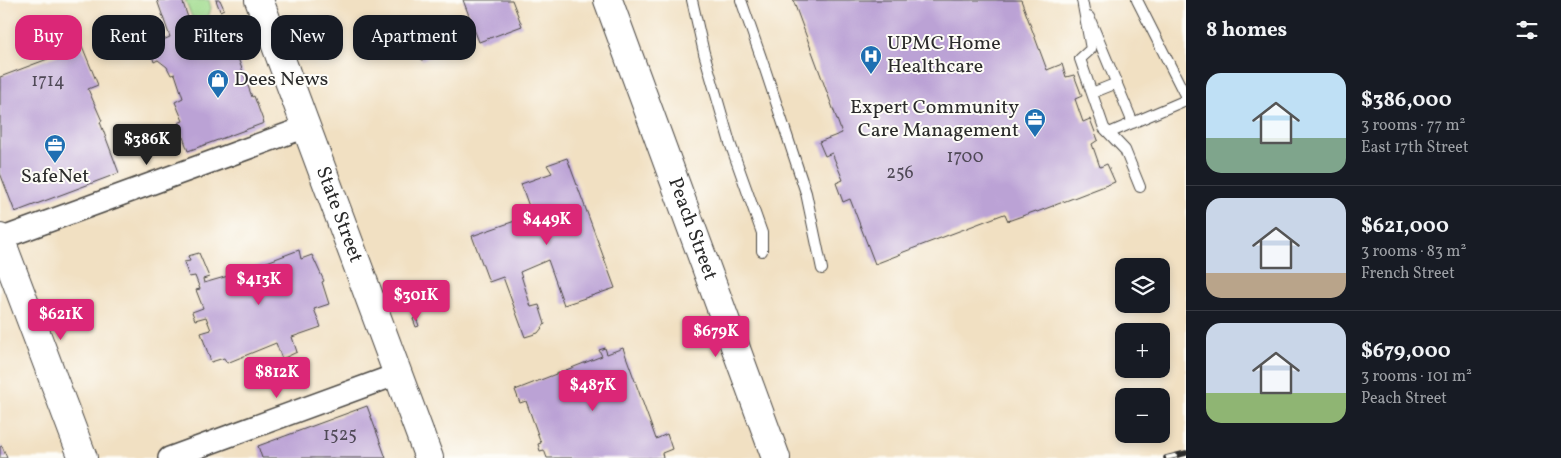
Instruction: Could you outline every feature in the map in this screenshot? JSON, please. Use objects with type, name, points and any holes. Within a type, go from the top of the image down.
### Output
[{"type":"main road","name":"State Street","points":[[259,0],[429,458]]},
{"type":"main road","name":"Peach Street","points":[[608,0],[776,458]]},
{"type":"main road","points":[[0,238],[83,458]]},
{"type":"street","points":[[0,238],[306,127]]},
{"type":"street","points":[[169,458],[398,374]]},
{"type":"lane","points":[[692,0],[704,52],[730,143],[762,233],[762,251]]},
{"type":"lane","points":[[740,0],[766,69],[806,193],[822,269]]},
{"type":"lane","points":[[1109,133],[1186,99],[1137,0]]},
{"type":"lane","points":[[1082,1],[1133,122]]},
{"type":"lane","points":[[1082,1],[1090,49],[1080,59],[1104,128],[1125,150],[1140,187]]},
{"type":"lane","points":[[1092,93],[1116,83]]},
{"type":"green space","points":[[185,0],[209,0],[211,8],[209,15],[191,15]]},
{"type":"building","points":[[157,0],[182,0],[187,15],[175,15],[175,60],[239,60],[264,123],[188,151],[178,123],[183,121],[175,102],[183,98],[175,74],[171,75],[167,67],[158,60],[165,60],[165,39],[170,37],[165,23],[165,15],[162,15]]},
{"type":"building","points":[[216,0],[220,0],[224,9],[220,11]]},
{"type":"building","points":[[463,0],[512,0],[522,26],[479,42],[476,34],[476,15],[469,15]]},
{"type":"building","points":[[793,0],[1021,0],[1047,70],[1062,64],[1066,77],[1074,75],[1082,96],[1075,99],[1083,122],[1090,119],[1098,140],[1092,144],[1100,167],[1107,164],[1115,182],[1008,221],[1004,214],[875,264],[850,199],[843,202],[836,183],[843,180],[832,153],[825,156],[819,142],[842,133]]},
{"type":"building","points":[[82,46],[98,85],[88,89],[102,121],[100,122],[119,173],[15,212],[0,173],[0,77],[45,60],[82,60]]},
{"type":"building","points":[[567,158],[615,288],[564,305],[548,260],[520,272],[531,307],[539,305],[545,324],[538,333],[525,337],[503,277],[489,282],[472,236],[532,215],[521,184],[552,173],[547,165]]},
{"type":"building","points":[[299,250],[301,259],[312,255],[324,281],[322,282],[329,304],[314,309],[321,327],[292,337],[297,352],[282,359],[276,343],[227,363],[224,358],[211,362],[201,333],[211,330],[206,317],[195,320],[192,312],[203,308],[196,290],[200,289],[195,276],[189,277],[184,262],[190,261],[188,256],[199,253],[209,277],[203,279],[204,283],[235,274]]},
{"type":"building","points":[[416,317],[419,326],[416,327],[413,319]]},
{"type":"building","points":[[605,348],[607,354],[623,348],[656,439],[667,434],[672,449],[662,453],[663,458],[547,458],[544,450],[540,451],[538,444],[541,443],[526,401],[520,403],[515,390],[602,356],[599,350]]},
{"type":"building","points":[[367,406],[386,458],[262,458],[258,446]]},
{"type":"building","points":[[2,446],[7,458],[0,458],[0,447]]},
{"type":"railway","points":[[1166,458],[1186,453]]},
{"type":"place","name":"UPMC Home Healthcare","points":[[871,75]]},
{"type":"place","name":"Dees News","points":[[218,99]]},
{"type":"place","name":"Expert Community Care Management","points":[[1035,138]]},
{"type":"place","name":"SafeNet","points":[[55,164]]}]
